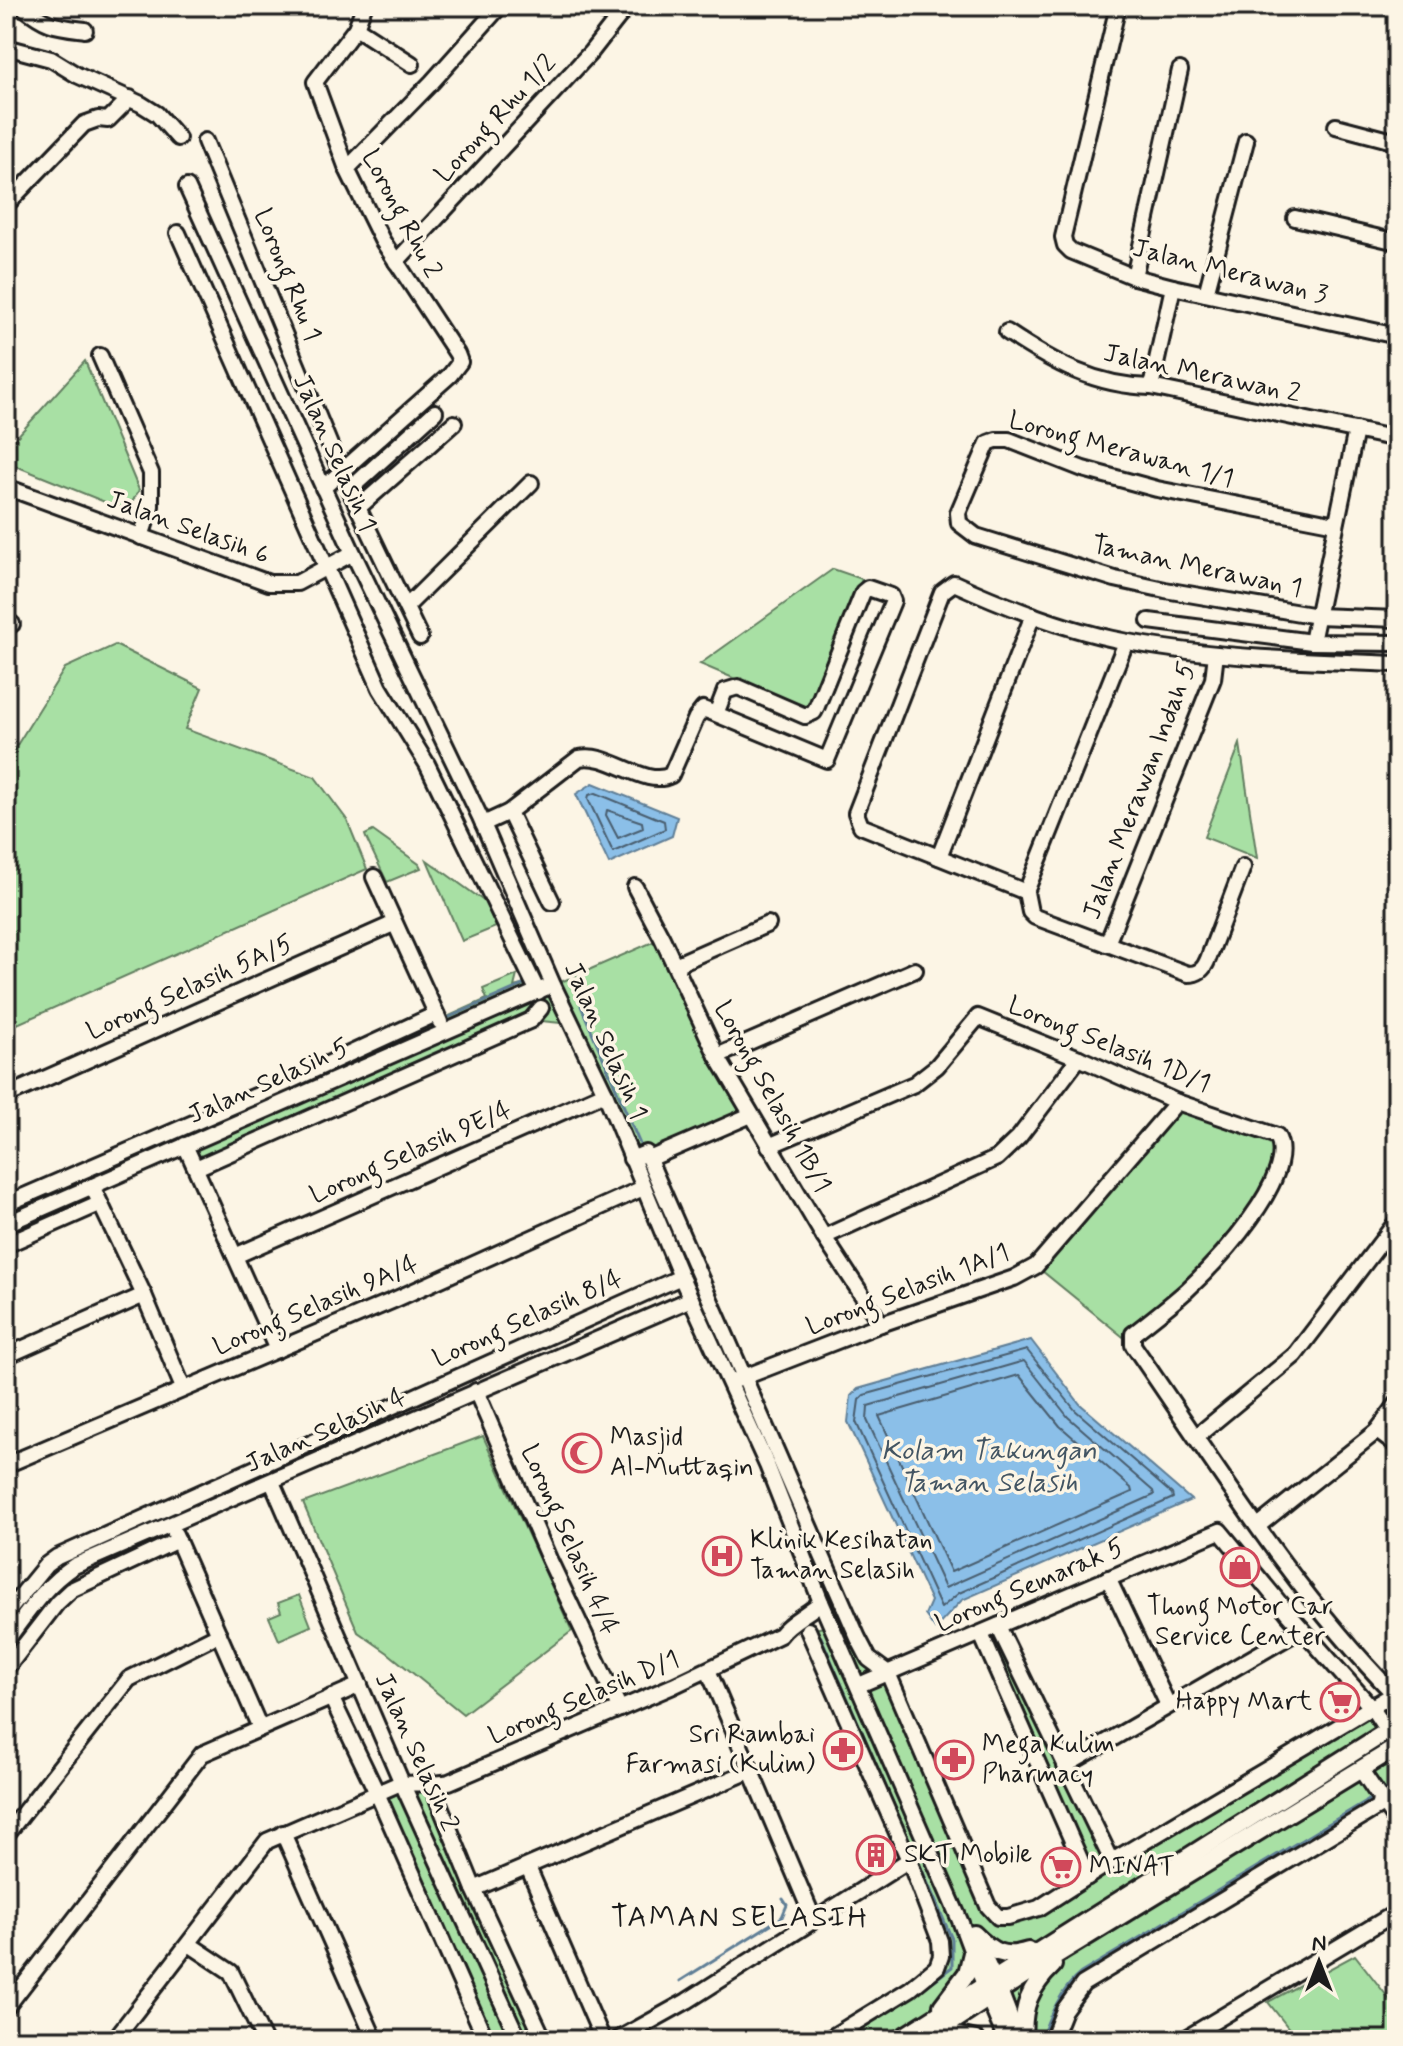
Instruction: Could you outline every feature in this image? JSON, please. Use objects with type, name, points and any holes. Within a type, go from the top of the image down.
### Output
[{"type":"main road","points":[[898,2040],[1075,1945],[1365,1777],[1395,1737]]},
{"type":"main road","points":[[925,2040],[1056,1942],[1395,1737]]},
{"type":"main road","points":[[968,1929],[989,1949],[1001,1955],[1012,1956],[1056,1942]]},
{"type":"main road","points":[[1024,2040],[1024,2009],[1029,1994],[1036,1982],[1075,1945]]},
{"type":"main road","points":[[931,2020],[962,1981],[972,1953]]},
{"type":"main road","points":[[992,1988],[1007,2040]]},
{"type":"main road","points":[[992,1988],[1018,2040]]},
{"type":"main road","points":[[932,2040],[950,2034],[976,2040]]},
{"type":"street","points":[[22,6],[51,26],[85,30]]},
{"type":"street","points":[[364,6],[356,28],[412,64]]},
{"type":"street","points":[[347,169],[432,82],[500,6]]},
{"type":"street","points":[[589,6],[623,11]]},
{"type":"street","name":"Jalan Merawan 3","points":[[1118,6],[1063,237],[1065,245],[1071,251],[1134,277],[1397,336]]},
{"type":"street","name":"Lorong Rhu 1/2","points":[[396,262],[591,52],[623,11]]},
{"type":"street","name":"Lorong Rhu 2","points":[[341,472],[450,375],[460,362],[396,262],[347,169],[315,82],[356,28]]},
{"type":"street","points":[[6,47],[51,59],[77,75],[130,98],[157,114],[178,138]]},
{"type":"street","points":[[1134,277],[1180,70]]},
{"type":"street","points":[[6,205],[84,124],[98,119],[108,120],[130,98]]},
{"type":"street","points":[[1336,126],[1397,142]]},
{"type":"street","name":"Lorong Rhu 1","points":[[205,141],[341,472],[420,637]]},
{"type":"street","points":[[1206,294],[1246,141]]},
{"type":"street","name":"Jalan Selasih 1","points":[[187,187],[353,553],[482,821],[553,985],[605,1093],[691,1299],[736,1381],[831,1626],[992,1988]]},
{"type":"street","points":[[1295,218],[1397,242]]},
{"type":"street","points":[[178,233],[380,688],[427,764],[538,992]]},
{"type":"street","points":[[1151,387],[1173,287]]},
{"type":"street","name":"Jalan Merawan 2","points":[[1007,332],[1073,371],[1122,386],[1151,387],[1397,439]]},
{"type":"street","points":[[100,356],[151,473],[151,506],[141,537]]},
{"type":"street","points":[[349,490],[435,412]]},
{"type":"street","points":[[358,508],[454,423]]},
{"type":"street","points":[[1312,642],[1356,430]]},
{"type":"street","name":"Lorong Merawan 1/1","points":[[958,513],[988,443],[1009,440],[1083,469],[1157,489],[1336,524]]},
{"type":"street","points":[[323,488],[341,472]]},
{"type":"street","points":[[406,607],[531,483]]},
{"type":"street","name":"Jalan Selasih 6","points":[[6,487],[269,583],[297,583],[353,553]]},
{"type":"street","name":"Taman Merawan 1","points":[[958,513],[959,523],[976,536],[1115,579],[1317,616],[1397,619]]},
{"type":"street","points":[[1026,892],[861,826],[856,813],[942,592],[954,583],[1033,615],[1126,642],[1216,654],[1397,664]]},
{"type":"street","points":[[460,829],[509,812],[579,758],[590,756],[663,779],[671,775],[703,709],[827,760],[893,601],[891,596],[868,588],[863,592],[814,712],[805,716],[738,687],[725,691],[716,714]]},
{"type":"street","points":[[939,857],[1033,615]]},
{"type":"street","points":[[1149,621],[1312,642],[1397,643]]},
{"type":"street","points":[[1126,642],[1026,892],[1030,912],[1035,917],[1195,974],[1203,969],[1208,959],[1243,867]]},
{"type":"street","name":"Jalan Merawan Indah 5","points":[[1107,944],[1213,679],[1216,654]]},
{"type":"street","points":[[509,812],[552,902]]},
{"type":"street","points":[[374,877],[393,924],[446,1031]]},
{"type":"street","name":"Lorong Selasih 1B/1","points":[[635,887],[717,1056],[824,1237],[881,1324]]},
{"type":"street","name":"Lorong Selasih 5A/5","points":[[6,1096],[393,924]]},
{"type":"street","points":[[675,965],[768,924]]},
{"type":"street","points":[[717,1056],[915,970]]},
{"type":"street","name":"Jalan Selasih 5","points":[[6,1224],[553,985]]},
{"type":"street","points":[[500,1008],[541,1008],[571,1024]]},
{"type":"street","points":[[196,1168],[531,1020],[541,1008]]},
{"type":"street","points":[[6,1204],[436,1014]]},
{"type":"street","name":"Lorong Selasih 1D/1","points":[[769,1146],[914,1084],[937,1066],[978,1017],[1177,1102],[1277,1136],[1282,1144],[1280,1167],[1260,1203],[1187,1290],[1133,1334],[1133,1345],[1197,1436]]},
{"type":"street","points":[[824,1237],[997,1158],[1019,1137],[1079,1058]]},
{"type":"street","name":"Lorong Selasih 9E/4","points":[[235,1256],[605,1093]]},
{"type":"street","name":"Lorong Selasih 1A/1","points":[[736,1381],[881,1324],[1014,1278],[1036,1266],[1177,1102]]},
{"type":"street","points":[[649,1159],[751,1115]]},
{"type":"street","points":[[185,1145],[277,1350]]},
{"type":"street","points":[[631,1159],[646,1153],[649,1159],[736,1381],[858,1638],[869,1659],[888,1673],[991,1911],[1003,1918],[1039,1908],[1112,1861],[1396,1693],[1356,1655],[1306,1594],[1197,1436],[1295,1355],[1397,1221]]},
{"type":"street","points":[[92,1186],[144,1295],[183,1388]]},
{"type":"street","name":"Lorong Selasih 9A/4","points":[[6,1465],[277,1350],[643,1188]]},
{"type":"street","points":[[6,1245],[99,1204]]},
{"type":"street","name":"Lorong Selasih 8/4","points":[[6,1614],[46,1565],[57,1557],[681,1277]]},
{"type":"street","points":[[6,1356],[144,1295]]},
{"type":"street","name":"Jalan Selasih 4","points":[[6,1641],[56,1579],[74,1566],[691,1299]]},
{"type":"street","name":"Lorong Selasih 4/4","points":[[476,1391],[549,1559],[620,1709]]},
{"type":"street","points":[[1258,1526],[1377,1431],[1397,1404]]},
{"type":"street","points":[[354,1424],[362,1441]]},
{"type":"street","points":[[1377,1431],[1397,1446]]},
{"type":"street","name":"Jalan Selasih 2","points":[[272,1482],[402,1783],[519,2040]]},
{"type":"street","points":[[171,1525],[260,1728]]},
{"type":"street","name":"Lorong Semarak 5","points":[[859,1685],[1220,1531],[1302,1629]]},
{"type":"street","points":[[6,1669],[57,1603],[71,1590],[178,1540]]},
{"type":"street","points":[[1108,1578],[1168,1705]]},
{"type":"street","points":[[821,1602],[782,1630],[780,1635],[786,1637],[831,1626]]},
{"type":"street","points":[[998,1626],[1112,1861]]},
{"type":"street","points":[[1065,1766],[1302,1629],[1395,1737]]},
{"type":"street","points":[[808,1630],[939,1931],[941,1956],[937,1967],[910,1989],[827,2040]]},
{"type":"street","points":[[6,1835],[129,1679],[219,1634]]},
{"type":"street","points":[[981,1634],[1088,1877]]},
{"type":"street","name":"Lorong Selasih D/1","points":[[402,1783],[432,1786],[449,1782],[708,1670],[780,1635]]},
{"type":"street","points":[[708,1670],[814,1920]]},
{"type":"street","points":[[6,2008],[202,1754],[360,1685]]},
{"type":"street","points":[[331,1697],[486,2040]]},
{"type":"street","points":[[474,1889],[752,1770]]},
{"type":"street","points":[[1365,1777],[1397,1823]]},
{"type":"street","points":[[120,2038],[267,1841],[402,1783]]},
{"type":"street","points":[[432,1786],[474,1889],[544,2040]]},
{"type":"street","points":[[1052,2040],[1064,2010],[1083,1984],[1383,1804]]},
{"type":"street","points":[[283,1833],[375,2040]]},
{"type":"street","points":[[617,2040],[687,2001],[909,1860]]},
{"type":"street","points":[[528,1867],[603,2040]]},
{"type":"street","points":[[1183,2040],[1397,1912]]},
{"type":"street","name":"Jalan Selasih 1","points":[[968,1929],[972,1953],[992,1988]]},
{"type":"street","points":[[189,1944],[231,1972],[264,2040]]},
{"type":"green space","points":[[85,361],[139,490],[127,511],[6,462],[6,449]]},
{"type":"green space","points":[[833,569],[862,579],[811,704],[804,708],[700,664]]},
{"type":"green space","points":[[115,645],[202,688],[185,729],[315,777],[347,820],[367,869],[6,1029],[6,823],[13,820],[7,761],[65,668]]},
{"type":"green space","points":[[1240,744],[1257,858],[1204,837]]},
{"type":"green space","points":[[373,831],[421,868],[387,882],[365,835]]},
{"type":"green space","points":[[427,860],[485,902],[496,927],[462,941]]},
{"type":"green space","points":[[662,938],[751,1115],[631,1159],[571,1024],[531,1020],[196,1168],[186,1145],[92,1186],[99,1204],[6,1245],[6,1204],[442,1012],[445,1018],[487,999],[483,989],[517,975],[514,987],[525,984],[538,992]]},
{"type":"green space","points":[[1177,1102],[1277,1136],[1280,1167],[1231,1243],[1133,1334],[1133,1345],[1036,1266]]},
{"type":"green space","points":[[742,1378],[858,1638],[888,1673],[987,1906],[1003,1918],[1087,1877],[981,1634],[998,1626],[1113,1861],[1397,1692],[1397,1725],[898,2040],[827,2040],[937,1967],[940,1941],[808,1630],[830,1626],[729,1383]]},
{"type":"green space","points":[[483,1436],[572,1631],[463,1714],[358,1632],[303,1503]]},
{"type":"green space","points":[[299,1595],[311,1626],[279,1640],[269,1617],[281,1612],[278,1603]]},
{"type":"green space","points":[[1397,1747],[1397,1795],[1083,1984],[1052,2040],[1018,2040],[1000,1992]]},
{"type":"green space","points":[[432,1786],[544,2040],[486,2040],[377,1793]]},
{"type":"green space","points":[[1355,1955],[1397,2009],[1397,2040],[1298,2040],[1268,2002]]},
{"type":"water","points":[[593,783],[677,817],[672,836],[609,864],[576,794]]},
{"type":"water","name":"Kolam Takungan Taman Selasih","points":[[1031,1340],[1080,1404],[1191,1500],[962,1600],[935,1629],[925,1615],[931,1601],[848,1422],[851,1396],[858,1389]]},
{"type":"waterway","points":[[445,1019],[525,984]]},
{"type":"waterway","points":[[581,1006],[642,1149]]},
{"type":"waterway","points":[[210,1153],[459,1044]]},
{"type":"waterway","points":[[821,1637],[952,1939],[952,1967],[843,2040]]},
{"type":"waterway","points":[[1383,1791],[1397,1783]]},
{"type":"waterway","points":[[1041,2040],[1056,2004],[1081,1973],[1373,1797]]},
{"type":"waterway","points":[[680,1981],[782,1917],[787,1905],[783,1899]]},
{"type":"place","name":"Masjid Al-Muttaqin","points":[[582,1453]]},
{"type":"place","name":"Klinik Kesihatan Taman Selasih","points":[[722,1556]]},
{"type":"place","name":"Thong Motor Car Service Center","points":[[1240,1567]]},
{"type":"place","name":"Happy Mart","points":[[1340,1702]]},
{"type":"place","name":"Sri Rambai Farmasi (Kulim)","points":[[843,1750]]},
{"type":"place","name":"Mega Kulim Pharmacy","points":[[954,1760]]},
{"type":"place","name":"SKT Mobile","points":[[876,1855]]},
{"type":"place","name":"MINAT","points":[[1061,1867]]},
{"type":"district","name":"TAMAN SELASIH","points":[[740,1917]]}]
